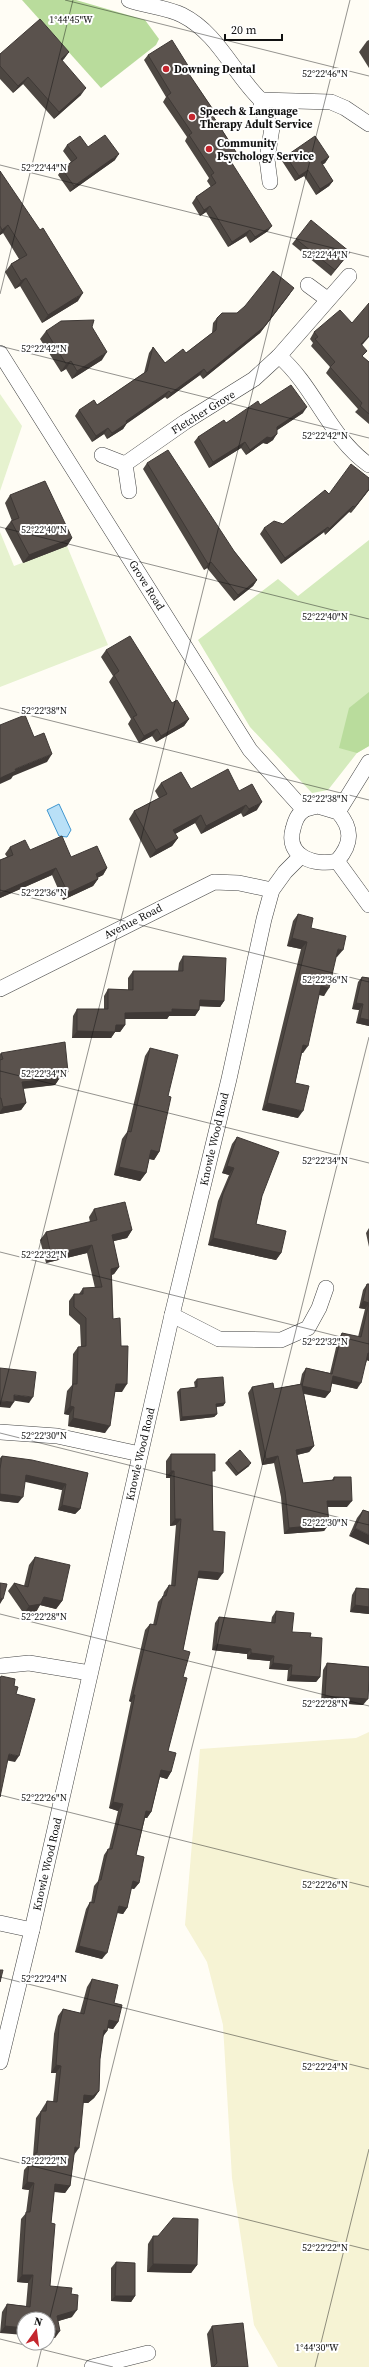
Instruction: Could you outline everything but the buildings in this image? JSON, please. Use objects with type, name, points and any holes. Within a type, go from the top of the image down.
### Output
[{"type":"street","points":[[129,0],[180,6],[204,28],[245,84],[261,100],[262,112],[272,128],[267,158],[270,182]]},
{"type":"street","points":[[261,100],[331,102],[345,108],[369,124]]},
{"type":"street","name":"Fletcher Grove","points":[[125,464],[185,422],[254,379],[279,356],[327,299],[349,276]]},
{"type":"street","points":[[308,286],[327,299]]},
{"type":"street","name":"Grove Road","points":[[0,352],[250,750],[304,810]]},
{"type":"street","points":[[279,356],[294,369],[331,426],[358,458],[369,465]]},
{"type":"street","points":[[102,455],[125,464],[129,491]]},
{"type":"street","points":[[338,812],[369,762]]},
{"type":"street","points":[[318,806],[330,807],[338,812],[346,824],[349,838],[346,851],[337,861],[313,862],[301,856],[295,850],[291,835],[296,819],[304,810],[318,806]]},
{"type":"street","name":"Knowle Wood Road","points":[[0,2062],[32,1930],[172,1314],[272,890],[284,872],[301,856]]},
{"type":"street","points":[[337,861],[369,905]]},
{"type":"street","name":"Avenue Road","points":[[0,989],[214,882],[239,883],[272,890]]},
{"type":"street","points":[[172,1314],[219,1339],[281,1340],[308,1328],[319,1308],[326,1288]]},
{"type":"street","points":[[0,1432],[57,1436],[140,1454]]},
{"type":"street","points":[[0,1666],[29,1663],[90,1673]]},
{"type":"street","points":[[0,1923],[32,1930]]},
{"type":"street","points":[[92,2367],[121,2364],[148,2353]]},
{"type":"shaded area","points":[[369,1732],[369,2367],[278,2367],[254,2325],[232,2178],[223,2025],[207,1962],[185,1925],[200,1749],[356,1738]]},
{"type":"green space","points":[[22,0],[76,0],[145,20],[159,39],[156,45],[101,88]]},
{"type":"green space","points":[[0,394],[22,426],[0,491]]},
{"type":"green space","points":[[0,532],[14,566],[67,546],[108,645],[0,687]]},
{"type":"green space","points":[[369,540],[369,746],[357,753],[328,790],[312,793],[250,727],[198,640],[278,579],[298,596]]},
{"type":"green space","points":[[369,692],[369,746],[357,753],[339,748],[349,708]]},
{"type":"water","points":[[59,804],[71,830],[67,837],[59,836],[47,810]]},
{"type":"place","name":"Downing Dental","points":[[166,69]]},
{"type":"place","name":"Speech & Language Therapy Adult Service","points":[[192,117]]},
{"type":"place","name":"Community Psychology Service","points":[[209,149]]}]
